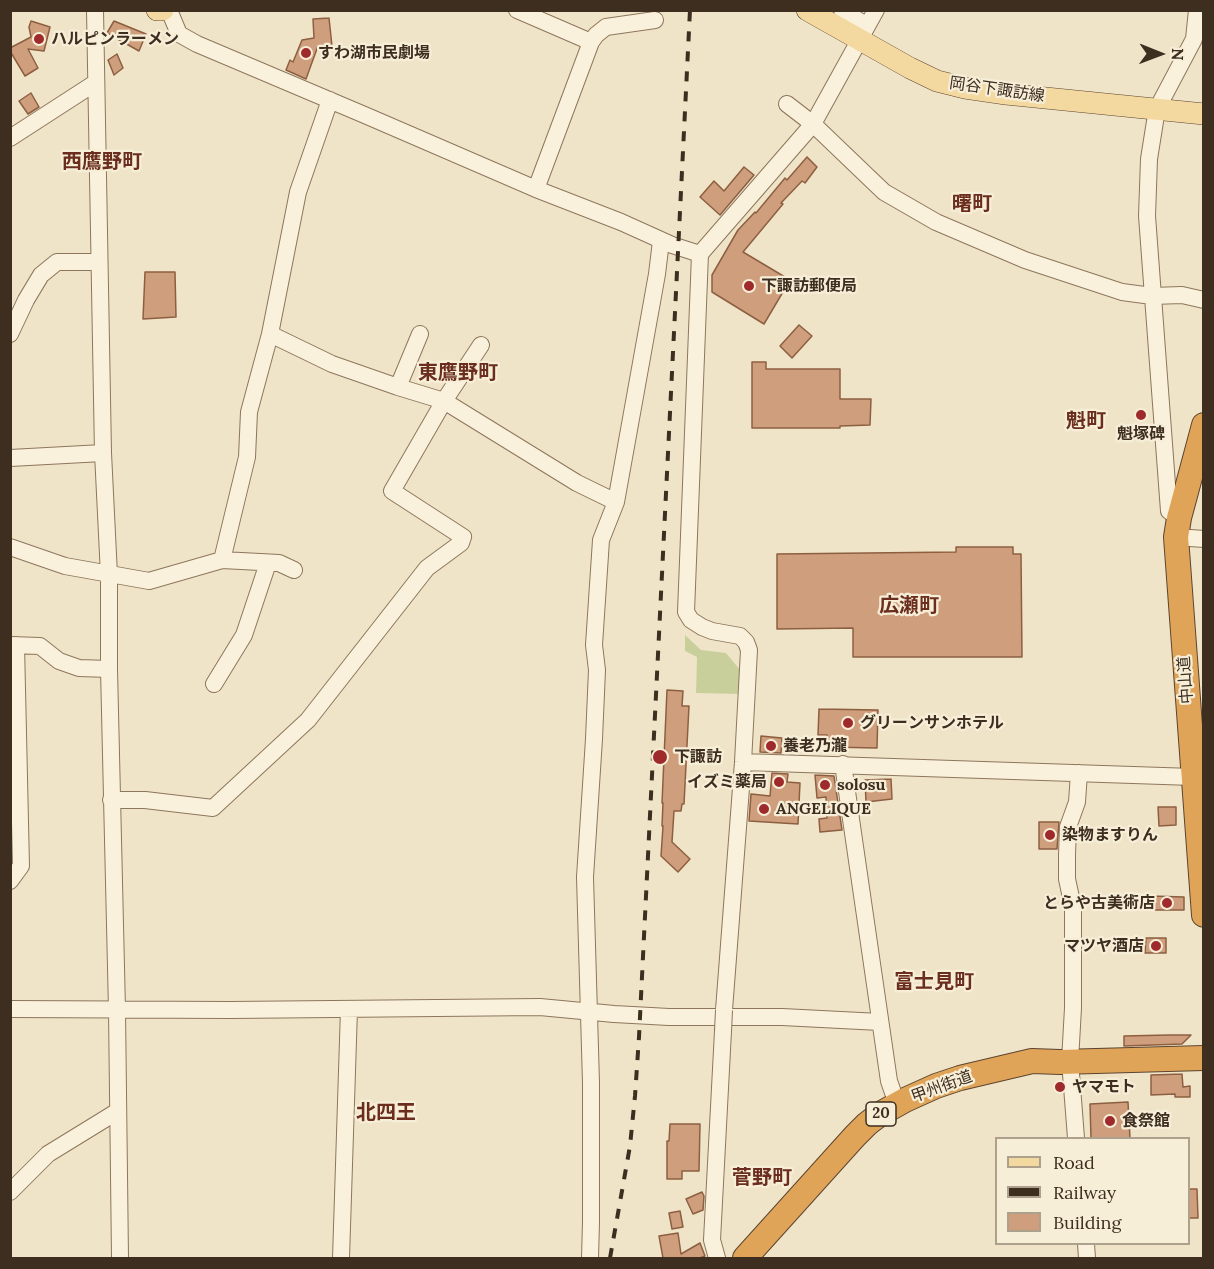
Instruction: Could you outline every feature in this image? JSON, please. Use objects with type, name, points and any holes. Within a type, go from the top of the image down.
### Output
[{"type":"highway","name":"中山道","points":[[1203,425],[1177,527],[1195,683],[1193,777],[1203,881],[1203,915]]},
{"type":"highway","name":"甲州街道","points":[[745,1258],[855,1136],[880,1114],[936,1086],[1032,1061],[1203,1058]]},
{"type":"main road","points":[[157,10],[163,10]]},
{"type":"main road","name":"岡谷下諏訪線","points":[[807,10],[863,33],[910,68],[937,81],[1006,94],[1203,114]]},
{"type":"street","points":[[95,10],[99,262],[109,574],[120,1258]]},
{"type":"street","points":[[169,10],[179,34],[197,44],[536,189],[621,222],[661,241],[700,254]]},
{"type":"street","points":[[517,10],[591,42]]},
{"type":"street","points":[[842,10],[863,33]]},
{"type":"street","points":[[717,1258],[712,1240],[724,1010],[750,650],[740,636],[702,627],[686,612],[700,254],[813,123],[876,10]]},
{"type":"street","points":[[1197,10],[1194,39],[1157,109],[1149,159],[1147,216],[1169,511],[1177,527],[1203,539]]},
{"type":"street","points":[[536,189],[591,42],[606,27],[655,20]]},
{"type":"street","points":[[10,138],[95,83]]},
{"type":"street","points":[[222,560],[247,457],[249,412],[270,334],[298,192],[330,100]]},
{"type":"street","points":[[788,104],[813,123],[884,192],[936,222],[1025,260],[1122,292],[1152,296],[1182,295],[1203,300]]},
{"type":"street","points":[[590,1258],[590,1011],[585,877],[594,739],[597,670],[594,645],[601,540],[616,502],[661,241]]},
{"type":"street","points":[[10,334],[41,275],[57,262],[99,262]]},
{"type":"street","points":[[270,334],[332,364],[444,401],[577,483],[616,502]]},
{"type":"street","points":[[398,387],[420,334]]},
{"type":"street","points":[[111,800],[145,800],[213,808],[308,720],[427,568],[461,543],[463,537],[392,491],[444,401],[481,345]]},
{"type":"street","points":[[10,458],[104,453]]},
{"type":"street","points":[[10,546],[65,566],[149,581],[222,560],[279,563],[294,570]]},
{"type":"street","points":[[214,684],[244,635],[268,563]]},
{"type":"street","points":[[10,881],[21,866],[13,645],[40,646],[59,661],[79,668],[109,669]]},
{"type":"street","points":[[743,762],[1193,777]]},
{"type":"street","points":[[843,764],[889,1081],[897,1104]]},
{"type":"street","points":[[1076,1137],[1070,1061],[1073,907],[1067,879],[1067,855],[1068,827],[1077,802],[1079,773]]},
{"type":"street","points":[[10,1009],[540,1007],[669,1017],[782,1017],[880,1022]]},
{"type":"street","points":[[341,1258],[349,1009]]},
{"type":"street","points":[[10,1192],[48,1154],[118,1111]]},
{"type":"green space","points":[[685,635],[701,650],[726,653],[741,671],[740,694],[696,693],[697,657],[685,651]]},
{"type":"building","name":"すわ湖市民劇場","points":[[329,18],[332,46],[318,46],[306,79],[286,70],[290,60],[293,62],[302,40],[314,38],[313,19]]},
{"type":"building","points":[[31,21],[50,27],[44,51],[28,49],[38,68],[25,76],[10,48],[31,37],[29,27]]},
{"type":"building","points":[[114,21],[146,34],[139,51],[107,33]]},
{"type":"building","points":[[117,54],[123,68],[114,75],[108,60]]},
{"type":"building","points":[[31,93],[39,107],[28,114],[19,101]]},
{"type":"building","name":"下諏訪郵便局","points":[[807,157],[817,167],[805,183],[802,181],[781,203],[783,204],[743,252],[790,280],[764,324],[712,292],[712,275],[738,230]]},
{"type":"building","points":[[744,167],[754,175],[720,215],[700,197],[714,181],[724,191]]},
{"type":"building","points":[[145,272],[175,272],[176,317],[143,319]]},
{"type":"building","points":[[799,325],[812,336],[792,358],[780,346]]},
{"type":"building","points":[[752,362],[766,362],[766,369],[840,369],[840,399],[871,399],[870,425],[840,426],[840,428],[752,428]]},
{"type":"building","points":[[956,547],[1013,547],[1013,554],[1021,554],[1022,657],[853,657],[853,628],[777,629],[777,554],[956,552]]},
{"type":"building","points":[[667,690],[683,691],[682,706],[689,706],[684,804],[682,804],[681,811],[674,811],[672,842],[690,859],[678,872],[661,856]]},
{"type":"building","name":"グリーンサンホテル","points":[[819,709],[878,710],[877,748],[828,747],[827,735],[818,735]]},
{"type":"building","name":"養老乃瀧","points":[[761,736],[782,738],[781,753],[760,752]]},
{"type":"building","points":[[772,773],[788,774],[787,782],[800,783],[798,824],[749,821],[751,794],[770,796]]},
{"type":"building","points":[[815,775],[834,776],[842,830],[820,832],[819,819],[827,818],[826,797],[817,798]]},
{"type":"building","points":[[891,779],[892,799],[866,802],[865,780]]},
{"type":"building","points":[[1158,807],[1176,807],[1176,825],[1159,826]]},
{"type":"building","name":"染物ますりん","points":[[1039,822],[1059,822],[1057,849],[1039,849]]},
{"type":"building","name":"とらや古美術店","points":[[1150,896],[1184,897],[1184,910],[1150,910]]},
{"type":"building","name":"マツヤ酒店","points":[[1146,938],[1166,938],[1166,953],[1145,953]]},
{"type":"building","points":[[1191,1035],[1182,1044],[1124,1046],[1124,1036]]},
{"type":"building","points":[[1182,1074],[1183,1087],[1190,1086],[1190,1097],[1175,1097],[1175,1094],[1151,1095],[1151,1075]]},
{"type":"building","name":"食祭館","points":[[1128,1102],[1130,1137],[1091,1137],[1090,1104]]},
{"type":"building","points":[[670,1124],[700,1124],[699,1171],[682,1171],[682,1179],[667,1179],[667,1141],[669,1141]]},
{"type":"building","points":[[1190,1189],[1197,1189],[1198,1218],[1190,1218]]},
{"type":"building","points":[[702,1192],[703,1210],[693,1214],[686,1199]]},
{"type":"building","points":[[680,1211],[683,1227],[672,1229],[669,1213]]},
{"type":"building","points":[[678,1233],[681,1254],[700,1243],[705,1256],[663,1258],[659,1236]]},
{"type":"railway","points":[[610,1258],[630,1146],[639,1037],[690,10]]},
{"type":"place","name":"ハルピンラーメン","points":[[39,39]]},
{"type":"place","name":"すわ湖市民劇場","points":[[306,53]]},
{"type":"place","name":"下諏訪郵便局","points":[[749,286]]},
{"type":"place","name":"魁塚碑","points":[[1141,415]]},
{"type":"place","name":"グリーンサンホテル","points":[[848,723]]},
{"type":"place","name":"養老乃瀧","points":[[771,746]]},
{"type":"place","name":"下諏訪","points":[[660,757]]},
{"type":"place","name":"イズミ薬局","points":[[779,782]]},
{"type":"place","name":"solosu","points":[[825,785]]},
{"type":"place","name":"ANGELIQUE","points":[[764,809]]},
{"type":"place","name":"染物ますりん","points":[[1050,835]]},
{"type":"place","name":"とらや古美術店","points":[[1167,903]]},
{"type":"place","name":"マツヤ酒店","points":[[1156,946]]},
{"type":"place","name":"ヤマモト","points":[[1060,1087]]},
{"type":"place","name":"食祭館","points":[[1110,1121]]},
{"type":"district","name":"西鷹野町","points":[[102,162]]},
{"type":"district","name":"曙町","points":[[972,204]]},
{"type":"district","name":"東鷹野町","points":[[458,373]]},
{"type":"district","name":"魁町","points":[[1086,421]]},
{"type":"district","name":"広瀬町","points":[[909,606]]},
{"type":"district","name":"富士見町","points":[[934,982]]},
{"type":"district","name":"北四王","points":[[386,1113]]},
{"type":"district","name":"菅野町","points":[[762,1178]]}]
